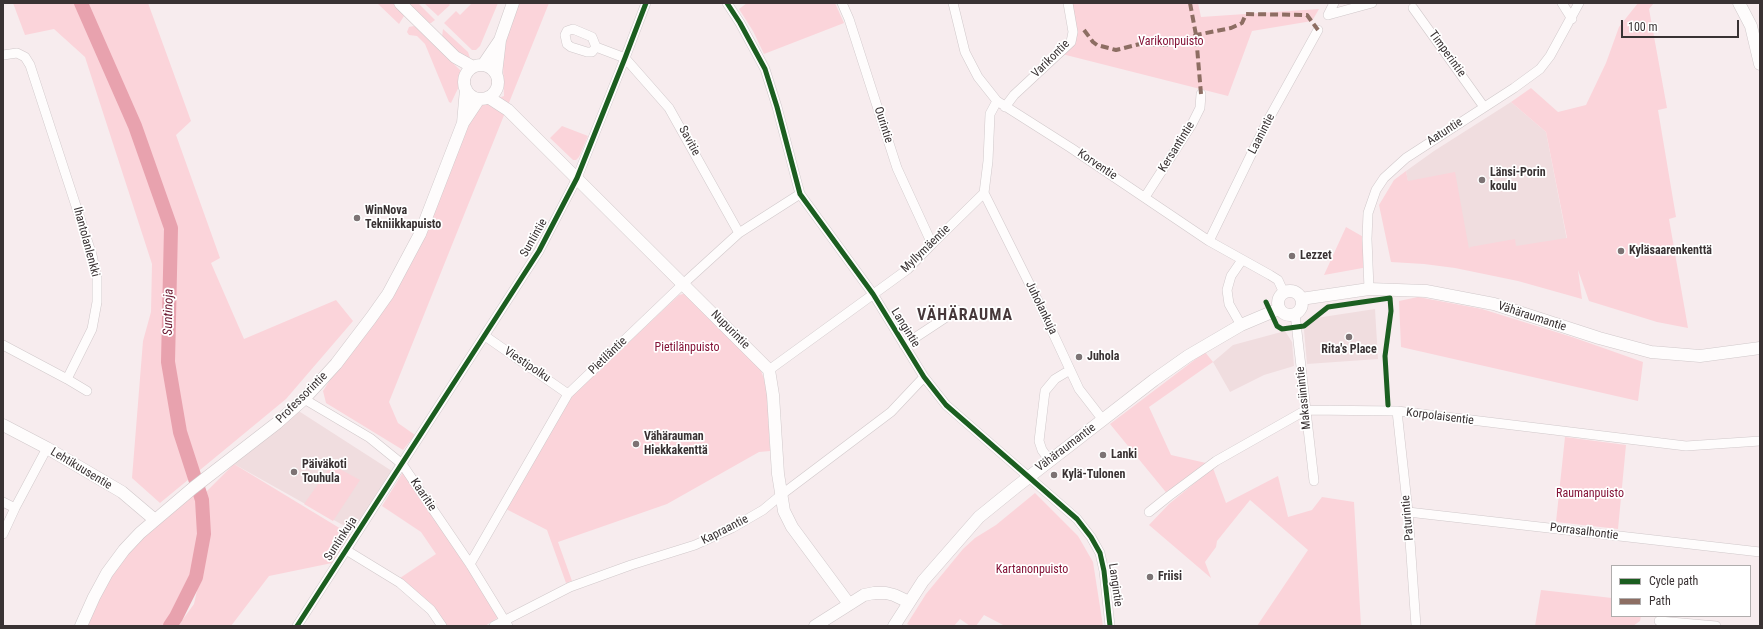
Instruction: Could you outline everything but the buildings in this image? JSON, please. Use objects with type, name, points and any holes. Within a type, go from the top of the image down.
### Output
[{"type":"main road","points":[[400,3],[455,57],[474,69],[491,68],[496,74]]},
{"type":"main road","points":[[500,40],[474,69],[464,83],[466,90],[471,96],[484,98],[497,88],[498,81],[496,74],[500,40],[513,3]]},
{"type":"main road","points":[[1739,3],[1751,26],[1760,64]]},
{"type":"main road","name":"Nupurintie","points":[[497,88],[508,110]]},
{"type":"main road","name":"Professorintie","points":[[463,123],[466,90]]},
{"type":"main road","name":"Nupurintie","points":[[484,98],[508,110],[769,370]]},
{"type":"main road","name":"Professorintie","points":[[81,626],[94,597],[124,550],[155,520],[277,423],[304,399],[336,364],[371,318],[405,264],[420,234],[463,123],[484,98]]},
{"type":"main road","name":"Vähäraumantie","points":[[1301,299],[1369,289],[1426,291],[1494,304],[1599,338],[1651,352],[1700,356],[1760,348]]},
{"type":"main road","points":[[1295,292],[1301,299],[1301,308],[1295,314],[1286,315],[1279,309],[1278,300],[1284,293],[1295,292]]},
{"type":"main road","name":"Vähäraumantie","points":[[894,626],[923,581],[979,517],[1029,476],[1188,356],[1241,325],[1279,309]]},
{"type":"main road","points":[[769,370],[773,395],[781,495],[784,511],[792,527],[844,599],[850,604]]},
{"type":"main road","name":"Lehtikuusentie","points":[[3,425],[47,448],[122,492],[155,520]]},
{"type":"main road","points":[[815,626],[864,595],[874,592],[886,592],[909,602]]},
{"type":"street","name":"Suntintie","points":[[402,464],[539,251],[577,178],[626,58],[646,3]]},
{"type":"street","name":"Langintie","points":[[727,3],[740,23],[765,69],[800,194],[873,294],[924,377],[946,405],[1077,519],[1091,537],[1100,553],[1104,572],[1110,626]]},
{"type":"street","name":"Ourintie","points":[[842,3],[849,20],[897,168],[932,244]]},
{"type":"street","name":"Korventie","points":[[953,3],[965,52],[978,77],[997,101],[1209,240],[1278,280],[1284,293]]},
{"type":"street","name":"Varikontie","points":[[1005,107],[1014,95],[1071,42],[1073,32],[1068,3]]},
{"type":"street","points":[[1334,3],[1328,15],[1372,3]]},
{"type":"street","points":[[1562,3],[1572,18]]},
{"type":"street","name":"Aatuntie","points":[[1369,289],[1367,224],[1370,206],[1376,190],[1384,178],[1406,158],[1540,69],[1550,56],[1580,3]]},
{"type":"street","name":"Timperintie","points":[[1413,8],[1484,107]]},
{"type":"street","name":"Laanintie","points":[[1209,240],[1267,122],[1318,30]]},
{"type":"street","points":[[596,47],[626,58]]},
{"type":"street","name":"Ihantolanlenkki","points":[[3,55],[17,53],[25,57],[30,65],[90,247],[95,270],[98,302],[92,329],[67,379]]},
{"type":"street","name":"Savitie","points":[[626,58],[669,108],[739,233]]},
{"type":"street","name":"Kersantintie","points":[[1145,197],[1192,124],[1200,108],[1201,94]]},
{"type":"street","points":[[984,193],[988,161],[990,114],[997,101]]},
{"type":"street","name":"Myllymäentie","points":[[769,370],[908,269],[984,193]]},
{"type":"street","name":"Juholankuja","points":[[984,193],[1039,303],[1079,389],[1103,420]]},
{"type":"street","name":"Pietiläntie","points":[[470,564],[568,394],[683,284],[739,233],[800,194]]},
{"type":"street","points":[[1241,325],[1229,304],[1227,290],[1231,276],[1242,260]]},
{"type":"street","points":[[904,345],[957,310]]},
{"type":"street","name":"Makasiinintie","points":[[1295,314],[1314,481]]},
{"type":"street","name":"Viestipolku","points":[[485,336],[568,394]]},
{"type":"street","points":[[3,345],[87,391]]},
{"type":"street","points":[[1050,461],[1042,450],[1039,440],[1045,391],[1055,379],[1070,370]]},
{"type":"street","name":"Kapraantie","points":[[494,626],[506,623],[570,587],[631,565],[694,545],[732,528],[763,510],[891,412],[924,377]]},
{"type":"street","name":"Kaaritie","points":[[304,399],[370,438],[402,464],[470,564],[506,623]]},
{"type":"street","points":[[1149,512],[1216,461],[1306,410]]},
{"type":"street","name":"Korpolaisentie","points":[[1306,410],[1397,411],[1686,446],[1760,441]]},
{"type":"street","name":"Paturintie","points":[[1397,411],[1408,512],[1416,626]]},
{"type":"street","points":[[3,534],[47,448]]},
{"type":"street","name":"Suntinkuja","points":[[297,626],[402,464]]},
{"type":"street","points":[[3,502],[15,508]]},
{"type":"street","name":"Porrasalhontie","points":[[1408,512],[1760,552]]},
{"type":"street","points":[[346,550],[400,582],[431,610],[442,626]]},
{"type":"street","points":[[1658,621],[1716,626]]},
{"type":"shaded area","name":"Länsi-Porin koulu","points":[[1511,102],[1546,132],[1571,261],[1455,268],[1409,189],[1406,171],[1434,151]]},
{"type":"shaded area","points":[[1375,309],[1378,359],[1307,364],[1304,330],[1316,318]]},
{"type":"shaded area","points":[[1285,331],[1292,342],[1294,366],[1264,375],[1230,392],[1213,362],[1233,345]]},
{"type":"shaded area","points":[[294,408],[395,473],[357,533],[234,464]]},
{"type":"green space","points":[[13,3],[148,3],[191,121],[176,135],[220,258],[211,263],[244,339],[336,300],[353,321],[286,399],[160,503],[132,478],[143,341],[151,312],[152,264],[85,57],[54,29],[25,35]]},
{"type":"green space","points":[[377,3],[393,3],[404,16],[399,24]]},
{"type":"green space","points":[[406,3],[418,3],[435,20],[431,23],[427,23]]},
{"type":"green space","points":[[424,3],[448,3],[450,5],[438,16]]},
{"type":"green space","points":[[472,3],[498,3],[480,46],[476,50],[472,50],[444,23],[456,11],[460,15]]},
{"type":"green space","points":[[515,3],[549,3],[389,402],[398,423],[415,435],[403,450],[326,403],[323,391],[415,243],[475,107],[504,96],[502,35]]},
{"type":"green space","points":[[747,3],[835,3],[844,23],[764,54],[753,31],[739,9]]},
{"type":"green space","name":"Varikonpuisto","points":[[1071,3],[1198,3],[1201,17],[1319,9],[1312,21],[1252,31],[1228,96],[1062,54],[1075,38]]},
{"type":"green space","points":[[1638,3],[1654,3],[1649,9],[1667,108],[1658,110],[1676,217],[1669,219],[1688,328],[1657,322],[1589,301],[1578,270],[1582,299],[1518,281],[1455,268],[1391,262],[1379,205],[1394,180],[1406,171],[1408,181],[1455,172],[1469,249],[1470,247],[1515,239],[1516,246],[1567,238],[1546,132],[1511,102],[1531,88],[1558,112],[1586,105],[1606,63],[1619,27]]},
{"type":"green space","points":[[414,26],[418,28],[462,72],[463,78],[451,103],[449,102],[425,44],[417,36],[409,35],[407,32],[409,27]]},
{"type":"green space","points":[[443,29],[468,52],[470,58],[465,60],[442,37]]},
{"type":"green space","points":[[562,126],[588,136],[579,157],[576,160],[573,160],[550,138]]},
{"type":"green space","points":[[1346,227],[1367,239],[1368,267],[1324,275]]},
{"type":"green space","name":"Pietilänpuisto","points":[[686,294],[760,368],[767,387],[770,451],[759,452],[667,504],[558,542],[572,581],[566,583],[547,530],[506,509],[554,423],[573,395],[679,295]]},
{"type":"green space","points":[[1418,297],[1482,309],[1572,337],[1643,362],[1638,401],[1401,347],[1399,301]]},
{"type":"green space","points":[[1205,352],[1213,362],[1149,407],[1171,455],[1206,463],[1169,496],[1110,424]]},
{"type":"green space","name":"Raumanpuisto","points":[[1565,437],[1626,445],[1618,529],[1556,522]]},
{"type":"green space","points":[[325,461],[360,480],[333,521],[304,504],[328,470]]},
{"type":"green space","points":[[234,464],[351,535],[332,563],[269,576],[231,626],[178,626],[194,604],[208,541],[205,493]]},
{"type":"green space","points":[[1213,468],[1226,503],[1278,476],[1288,517],[1312,510],[1322,497],[1354,502],[1361,626],[1257,626],[1308,550],[1250,500],[1217,541],[1216,547],[1205,562],[1211,578],[1149,525],[1169,504]]},
{"type":"green space","points":[[405,469],[502,615],[485,626],[442,626],[431,610],[400,578],[436,554],[421,532],[382,506]]},
{"type":"green space","points":[[193,488],[202,500],[196,577],[170,626],[81,626],[107,573]]},
{"type":"green space","name":"Kartanonpuisto","points":[[1035,493],[1078,536],[1093,562],[1103,626],[1005,626],[984,615],[976,626],[970,626],[960,619],[954,626],[911,626],[907,624],[926,594],[963,549],[975,538],[996,525]]},
{"type":"green space","points":[[1541,590],[1611,598],[1611,617],[1641,617],[1640,621],[1633,626],[1535,626]]},
{"type":"waterway","name":"Suntinoja","points":[[81,3],[135,126],[171,228],[168,362],[180,432],[202,500],[204,534],[196,577],[170,626]]},
{"type":"marked path","points":[[1190,3],[1196,35],[1201,94]]},
{"type":"marked path","points":[[1084,30],[1097,45],[1116,50],[1140,44],[1170,45],[1196,35],[1231,28],[1242,23],[1246,14],[1307,15],[1318,30]]},
{"type":"cycle path","points":[[297,626],[539,251],[577,178],[646,3]]},
{"type":"cycle path","points":[[727,3],[740,23],[765,69],[777,107],[800,194],[873,294],[924,377],[946,405],[1077,519],[1091,537],[1100,553],[1104,571],[1110,626]]},
{"type":"cycle path","points":[[1266,302],[1277,326],[1282,329],[1304,326],[1328,307],[1390,298],[1391,311],[1385,356],[1388,405]]},
{"type":"place","name":"Länsi-Porin koulu","points":[[1482,180]]},
{"type":"place","name":"WinNova Tekniikkapuisto","points":[[357,218]]},
{"type":"place","name":"Kyläsaarenkenttä","points":[[1621,251]]},
{"type":"place","name":"Lezzet","points":[[1292,256]]},
{"type":"place","name":"Rita's Place","points":[[1349,337]]},
{"type":"place","name":"Juhola","points":[[1079,357]]},
{"type":"place","name":"Vähärauman Hiekkakenttä","points":[[636,444]]},
{"type":"place","name":"Lanki","points":[[1103,455]]},
{"type":"place","name":"Päiväkoti Touhula","points":[[294,472]]},
{"type":"place","name":"Kylä-Tulonen","points":[[1054,475]]},
{"type":"place","name":"Friisi","points":[[1150,577]]},
{"type":"district","name":"VÄHÄRAUMA","points":[[965,316]]}]
